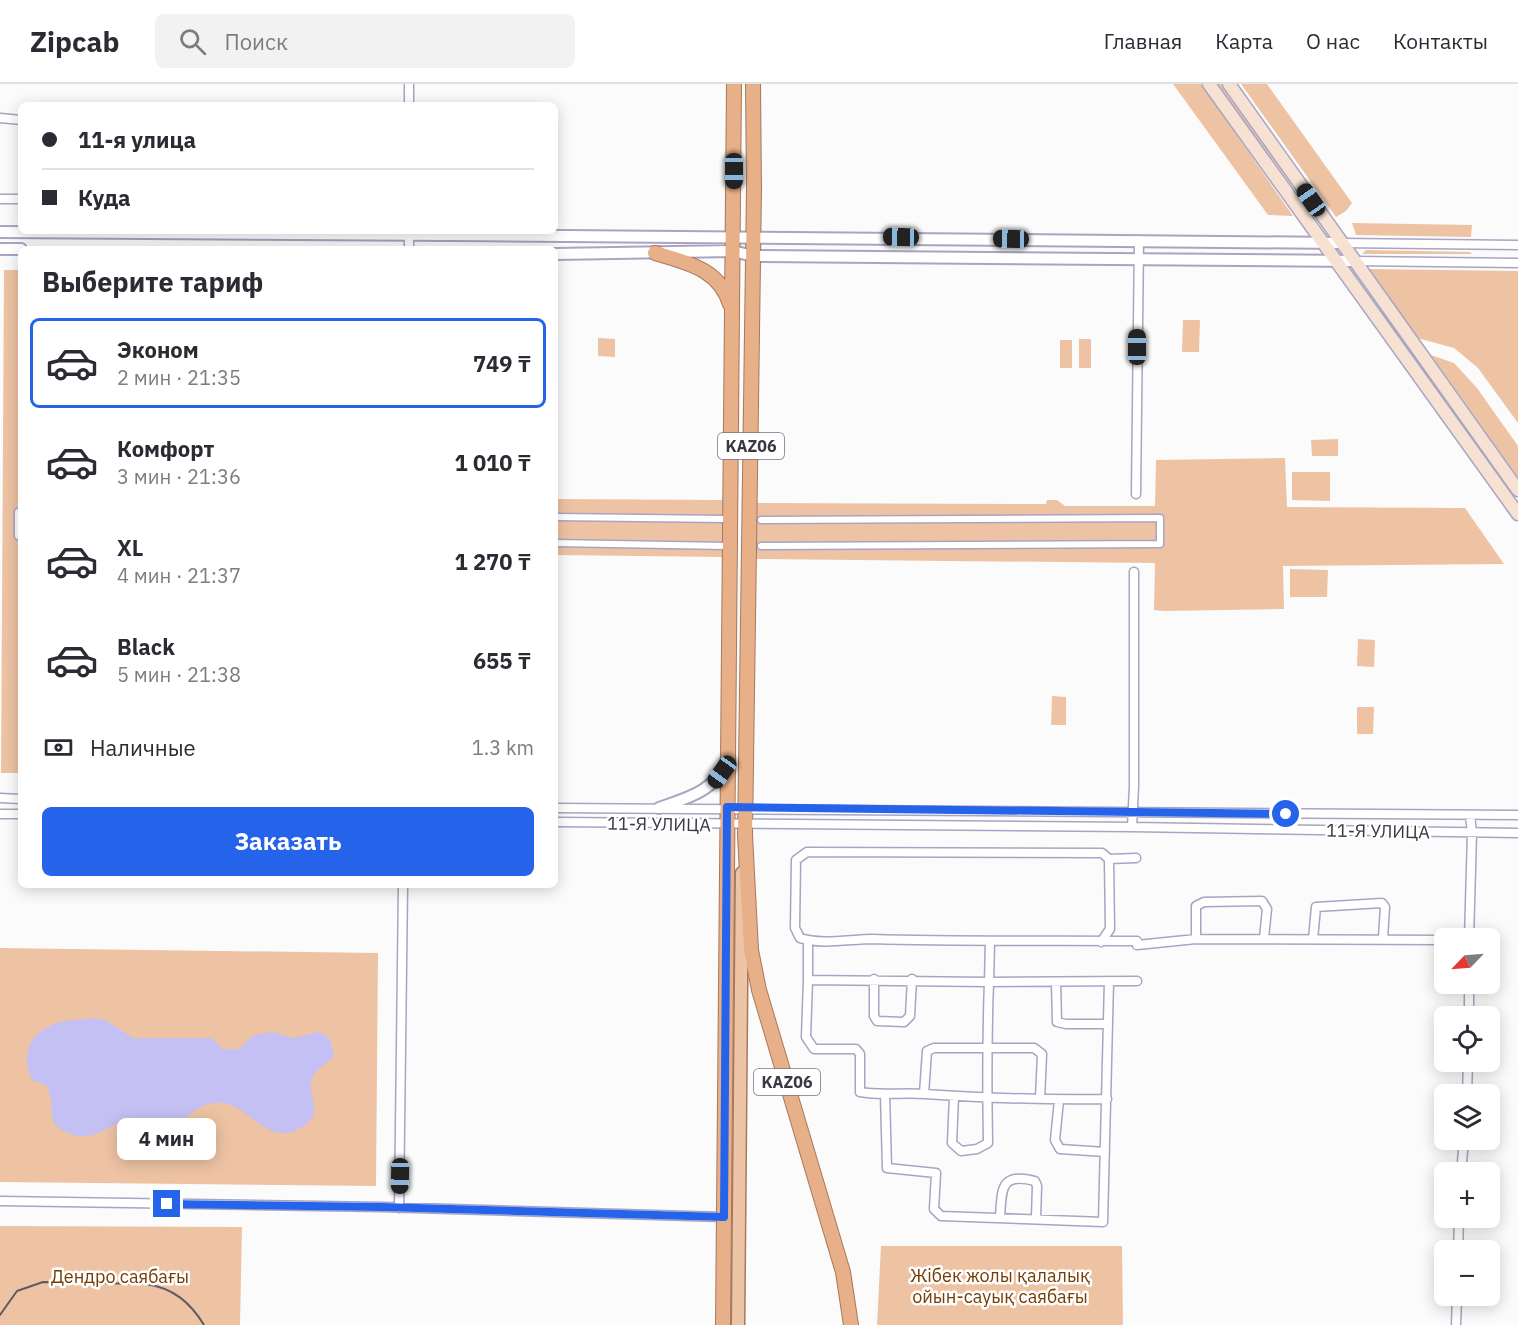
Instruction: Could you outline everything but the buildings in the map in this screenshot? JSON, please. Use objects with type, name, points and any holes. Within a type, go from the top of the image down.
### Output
[{"type":"highway","name":"KАZ06","points":[[723,1325],[734,84]]},
{"type":"highway","name":"KАZ06","points":[[753,84],[754,236],[745,829],[751,950],[759,990],[843,1272],[851,1325]]},
{"type":"highway","points":[[655,253],[705,269],[716,278],[726,292],[733,312]]},
{"type":"main road","points":[[1209,84],[1518,514]]},
{"type":"main road","points":[[1229,84],[1518,490]]},
{"type":"main road","name":"KАZ06","points":[[738,1325],[741,896],[745,829]]},
{"type":"street","points":[[409,84],[409,102]]},
{"type":"street","points":[[0,118],[18,120]]},
{"type":"street","points":[[0,199],[18,199]]},
{"type":"street","points":[[0,232],[18,232]]},
{"type":"street","points":[[558,234],[1518,245]]},
{"type":"street","points":[[1136,494],[1139,240]]},
{"type":"street","points":[[0,249],[18,249]]},
{"type":"street","points":[[558,255],[733,251],[753,256],[1518,263]]},
{"type":"street","points":[[18,512],[18,536]]},
{"type":"street","points":[[558,517],[726,519]]},
{"type":"street","points":[[761,520],[1160,518],[1160,544],[761,546]]},
{"type":"street","points":[[558,543],[726,546]]},
{"type":"street","points":[[1132,826],[1134,572]]},
{"type":"street","points":[[659,808],[713,784],[722,772],[728,755]]},
{"type":"street","points":[[0,798],[18,799]]},
{"type":"street","name":"11-Я УЛИЦА","points":[[558,808],[727,807],[1132,813],[1518,815]]},
{"type":"street","points":[[0,814],[18,814]]},
{"type":"street","points":[[1469,928],[1472,833],[1470,815]]},
{"type":"street","name":"11-Я УЛИЦА","points":[[558,822],[727,825],[745,829],[1132,826],[1518,833]]},
{"type":"street","points":[[1136,858],[1109,859],[1102,853],[807,852],[796,860],[795,928],[800,938],[808,940],[1137,943],[1264,938],[1434,940]]},
{"type":"street","points":[[1101,942],[1110,929],[1109,859]]},
{"type":"street","points":[[399,1208],[403,888]]},
{"type":"street","points":[[1196,939],[1196,906],[1204,902],[1262,901],[1267,909],[1264,938]]},
{"type":"street","points":[[1313,939],[1316,907],[1382,903],[1385,907],[1383,938]]},
{"type":"street","points":[[808,940],[806,1037],[814,1049],[856,1048],[860,1054],[860,1092],[1059,1100],[1107,1099]]},
{"type":"street","points":[[954,1096],[952,1143],[961,1151],[977,1149],[988,1143],[987,1049],[990,942]]},
{"type":"street","points":[[874,979],[874,1016],[877,1021],[904,1022],[910,1016],[912,979]]},
{"type":"street","points":[[808,980],[1137,981]]},
{"type":"street","points":[[885,1094],[887,1168],[936,1173],[934,1209],[942,1216],[1103,1222],[1109,981]]},
{"type":"street","points":[[1056,982],[1057,1022],[1107,1024]]},
{"type":"street","points":[[924,1094],[927,1052],[934,1048],[1039,1049],[1042,1054],[1040,1099]]},
{"type":"street","points":[[1059,1100],[1055,1140],[1060,1149],[1106,1152]]},
{"type":"street","points":[[1000,1217],[1002,1189],[1006,1182],[1011,1179],[1029,1179],[1035,1181],[1037,1186],[1036,1218]]},
{"type":"street","points":[[0,1201],[399,1208],[724,1217]]},
{"type":"street","points":[[1456,1325],[1457,1306]]},
{"type":"green space","points":[[1173,84],[1201,84],[1293,216],[1268,215]]},
{"type":"green space","points":[[1217,84],[1223,84],[1314,212],[1313,215]]},
{"type":"green space","points":[[1241,84],[1267,84],[1352,203],[1346,211],[1336,217]]},
{"type":"green space","points":[[1352,223],[1472,225],[1471,237],[1356,235]]},
{"type":"green space","points":[[1366,250],[1470,252],[1472,254],[1362,254]]},
{"type":"green space","points":[[1369,269],[1518,271],[1518,423],[1478,368],[1454,348],[1417,338]]},
{"type":"green space","points":[[4,270],[18,270],[18,773],[1,773]]},
{"type":"green space","points":[[1183,320],[1200,320],[1199,352],[1182,352]]},
{"type":"green space","points":[[598,338],[615,339],[615,357],[598,356]]},
{"type":"green space","points":[[1079,339],[1091,339],[1091,368],[1079,368]]},
{"type":"green space","points":[[1060,340],[1072,340],[1072,368],[1060,368]]},
{"type":"green space","points":[[1431,355],[1454,363],[1477,388],[1518,446],[1518,477]]},
{"type":"green space","points":[[1338,439],[1338,456],[1312,456],[1311,440]]},
{"type":"green space","points":[[1285,458],[1287,507],[1465,508],[1504,564],[1283,566],[1284,609],[1164,611],[1154,610],[1155,563],[756,559],[753,503],[1046,504],[1047,500],[1057,500],[1065,506],[1155,506],[1156,460]]},
{"type":"green space","points":[[1292,472],[1330,472],[1330,501],[1292,500]]},
{"type":"green space","points":[[558,499],[724,500],[723,557],[558,555]]},
{"type":"green space","points":[[1290,569],[1328,570],[1327,597],[1290,597]]},
{"type":"green space","points":[[1358,639],[1375,640],[1374,667],[1357,666]]},
{"type":"green space","points":[[1052,696],[1066,697],[1066,725],[1051,725]]},
{"type":"green space","points":[[1357,707],[1374,707],[1373,734],[1357,734]]},
{"type":"green space","points":[[0,948],[378,953],[376,1186],[0,1182]]},
{"type":"green space","name":"Дендро саябағы","points":[[0,1226],[242,1227],[240,1325],[0,1325]]},
{"type":"green space","name":"Жібек жолы қалалық ойын-сауық саябағы","points":[[881,1246],[1122,1246],[1123,1325],[877,1325]]},
{"type":"shaded area","points":[[96,1018],[107,1021],[133,1038],[212,1038],[223,1049],[239,1049],[251,1037],[259,1034],[273,1032],[293,1038],[320,1032],[330,1039],[334,1056],[316,1072],[311,1081],[314,1114],[305,1125],[291,1132],[279,1133],[268,1129],[228,1104],[215,1103],[202,1107],[172,1125],[160,1126],[143,1119],[133,1118],[89,1136],[73,1135],[57,1126],[53,1120],[50,1094],[46,1085],[32,1080],[28,1070],[27,1053],[34,1039],[47,1027],[66,1021]]},
{"type":"railway","points":[[0,1315],[17,1291],[43,1282],[146,1284],[180,1297],[193,1309],[204,1325]]},
{"type":"route","points":[[167,1204],[382,1207],[724,1217],[727,807],[1286,814]]}]
